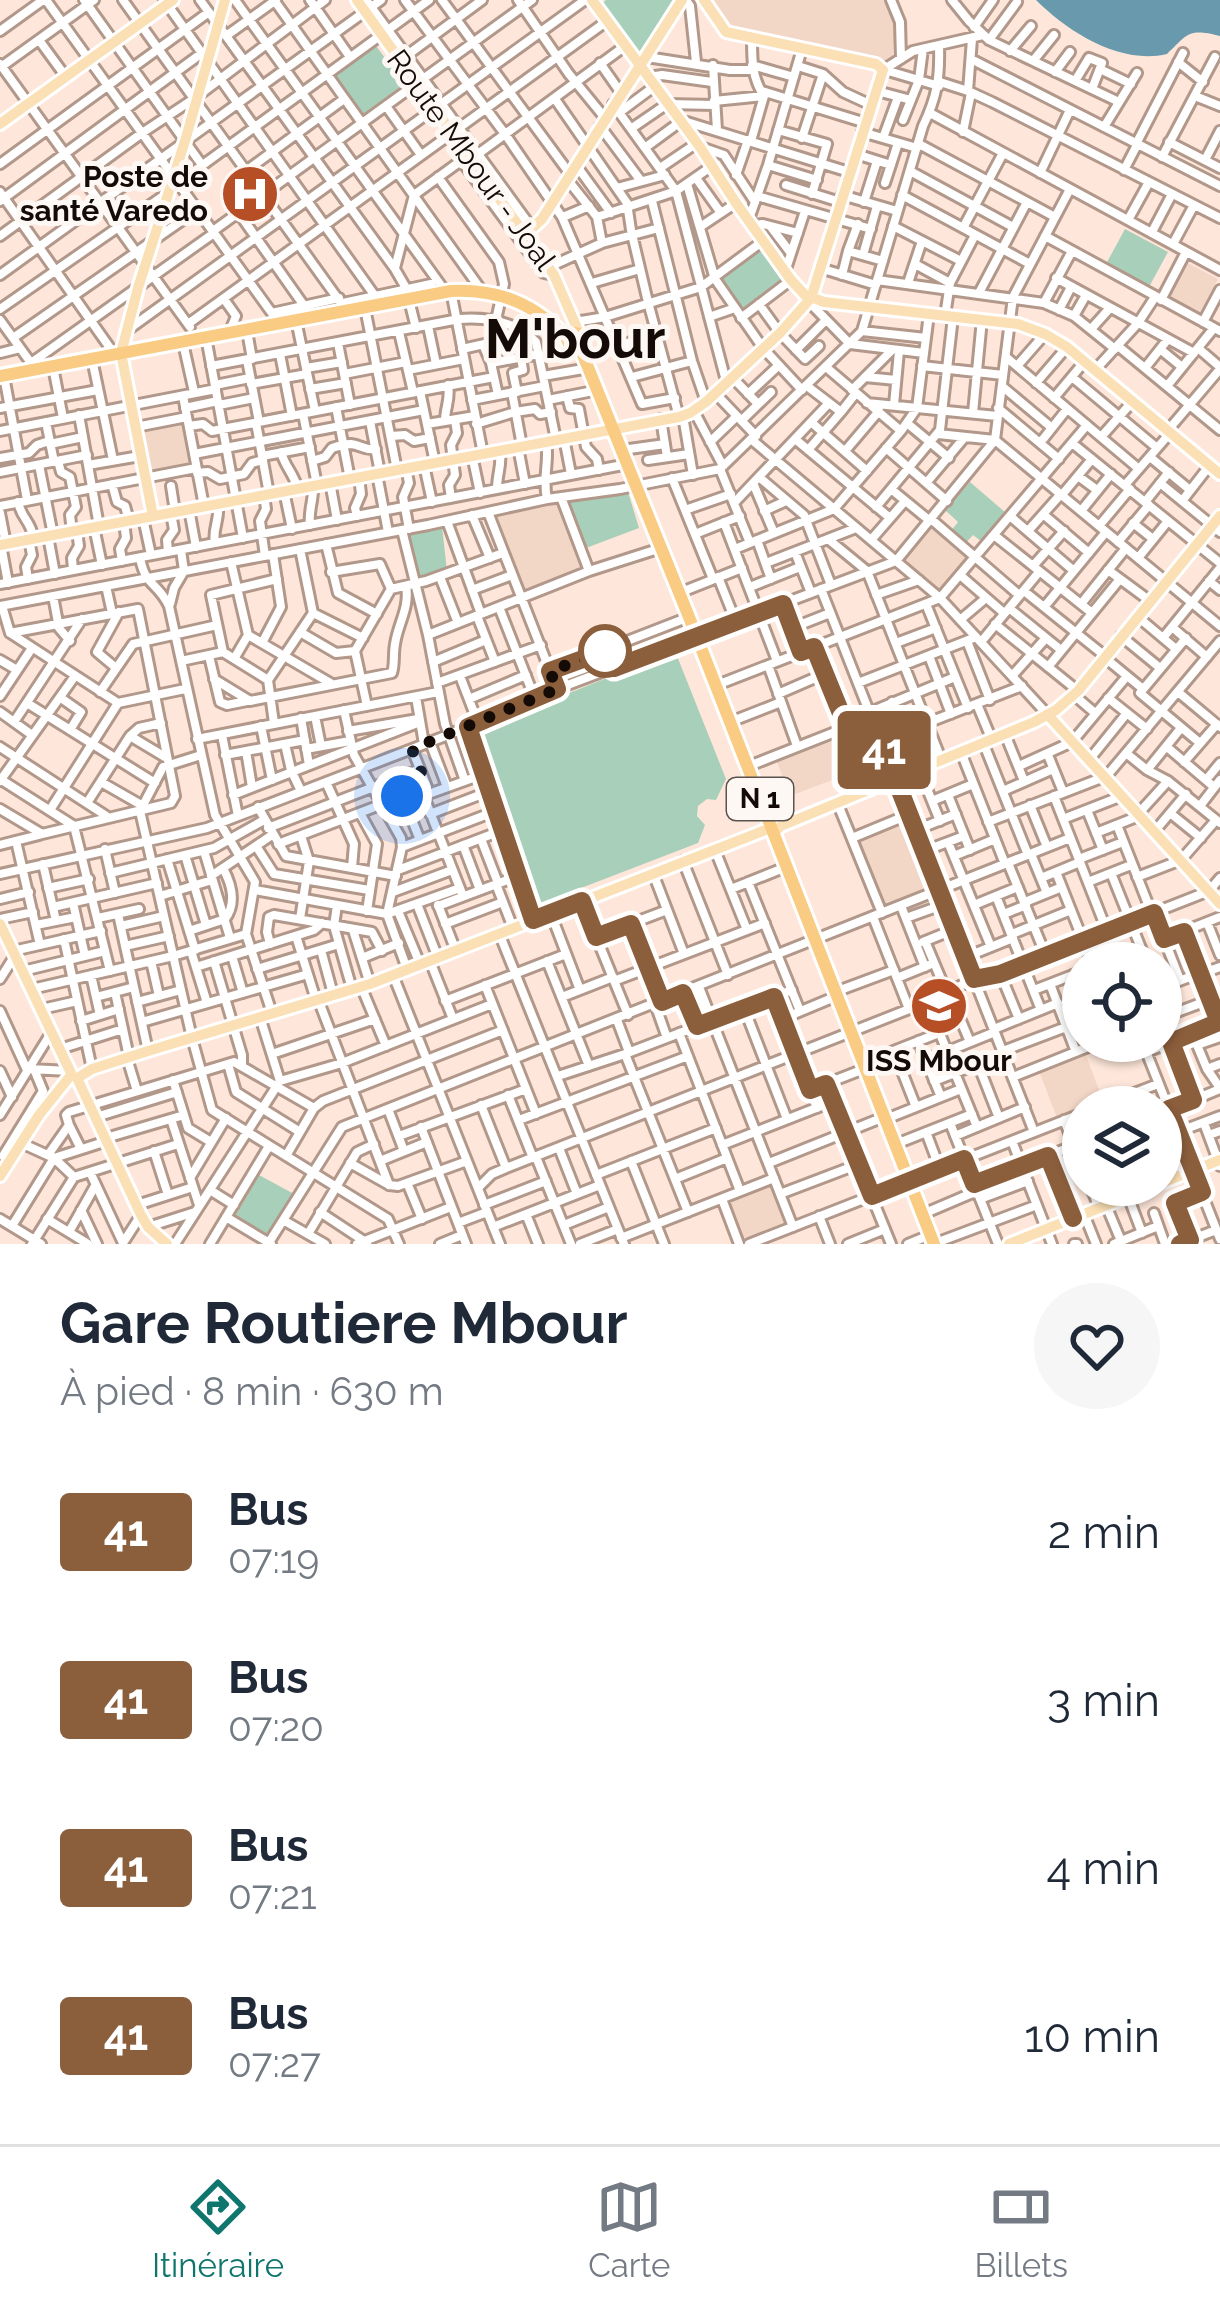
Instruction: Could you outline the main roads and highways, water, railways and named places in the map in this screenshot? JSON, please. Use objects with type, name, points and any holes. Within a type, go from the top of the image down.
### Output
[{"type":"highway","name":"N 1","points":[[2,376],[247,329],[275,318],[296,320],[309,312],[408,293],[503,295],[576,339],[774,828],[932,1241]]},
{"type":"main road","points":[[148,517],[145,478],[118,354],[175,179],[207,54],[222,31],[225,0]]},
{"type":"main road","points":[[588,0],[641,60],[750,223],[810,300],[1009,323],[1045,334],[1091,365],[1215,470]]},
{"type":"main road","points":[[526,234],[553,202],[684,0]]},
{"type":"main road","points":[[2,545],[659,420],[685,414],[710,398],[810,300],[884,70],[872,63],[727,32],[704,0]]},
{"type":"main road","points":[[0,124],[168,1]]},
{"type":"main road","name":"Route Mbour - Joal","points":[[365,4],[551,271],[576,339]]},
{"type":"main road","points":[[0,1176],[4,1157],[21,1143],[74,1073],[393,975],[774,828],[1048,715],[1076,693],[1218,524]]},
{"type":"main road","points":[[1048,715],[1220,904]]},
{"type":"main road","points":[[0,925],[152,1235],[171,1244]]},
{"type":"main road","points":[[1182,1175],[1219,1162]]},
{"type":"main road","points":[[1018,1242],[1102,1206]]},
{"type":"water","points":[[1036,0],[1220,0],[1220,36],[1195,33],[1167,54],[1131,55],[1079,34]]},
{"type":"place","name":"Poste de santé Varedo","points":[[250,194]]},
{"type":"place","name":"ISS Mbour","points":[[939,1006]]},
{"type":"district","name":"M'bour","points":[[575,339]]}]
